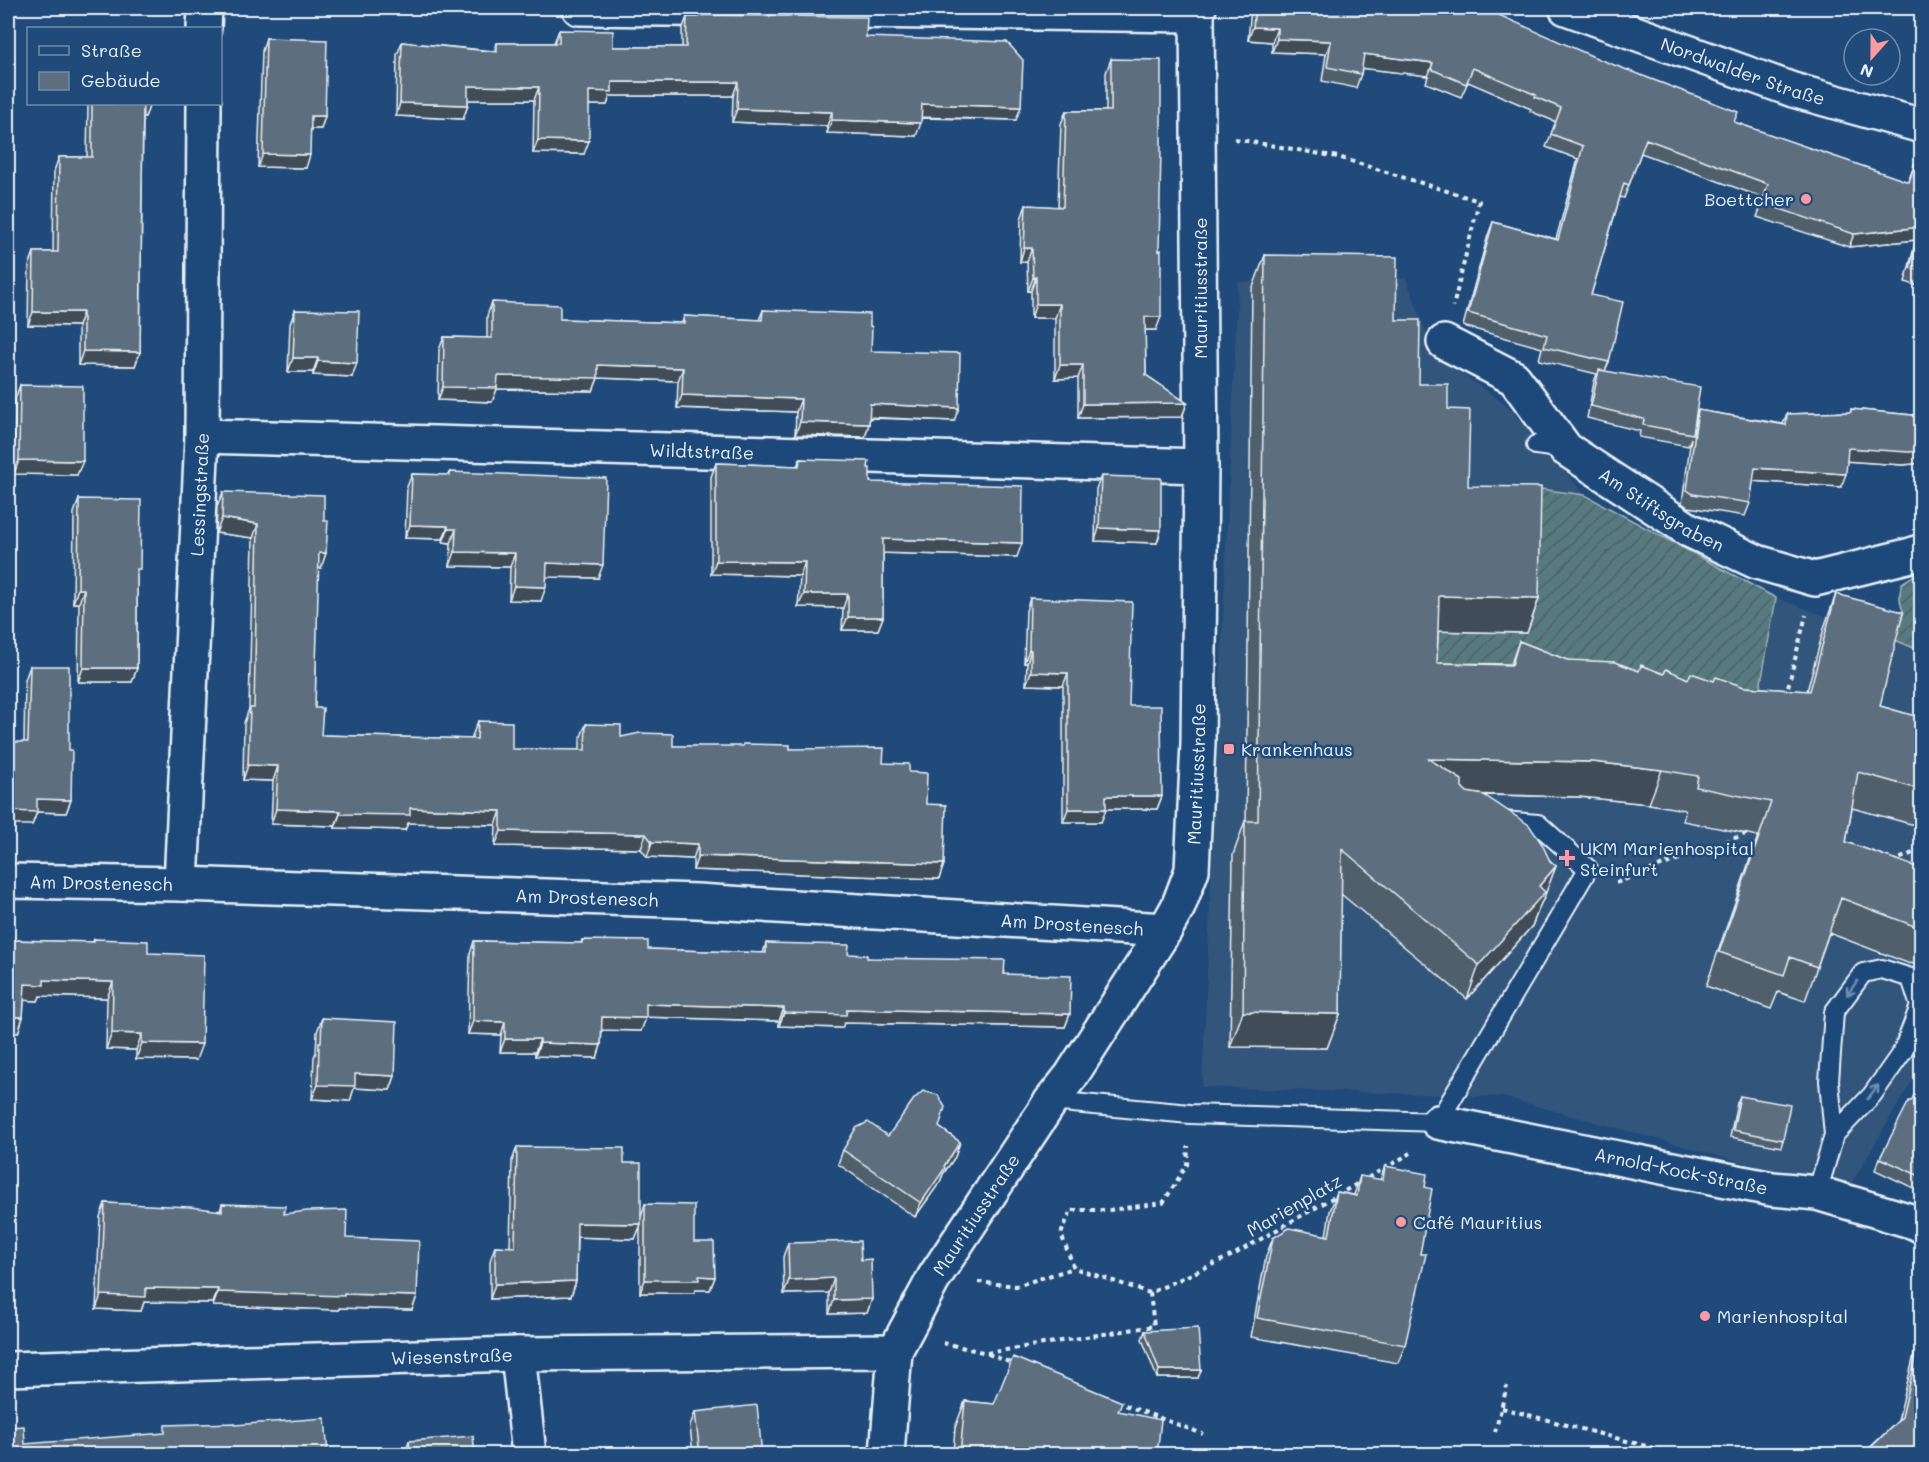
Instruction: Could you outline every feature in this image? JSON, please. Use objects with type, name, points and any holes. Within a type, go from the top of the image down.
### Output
[{"type":"street","points":[[204,8],[204,27]]},
{"type":"street","points":[[579,8],[1198,11]]},
{"type":"street","name":"Nordwalder Straße","points":[[1566,8],[1793,90],[1922,126]]},
{"type":"street","name":"Mauritiusstraße","points":[[887,1455],[895,1351],[935,1276],[1051,1101],[1071,1076],[1165,930],[1178,907],[1192,870],[1197,743],[1201,466],[1198,11]]},
{"type":"street","name":"Lessingstraße","points":[[181,884],[202,436],[204,105]]},
{"type":"street","name":"Am Stiftsgraben","points":[[1444,342],[1514,378],[1551,447],[1689,530],[1757,562],[1815,579]]},
{"type":"street","name":"Wildtstraße","points":[[202,436],[1201,466]]},
{"type":"street","points":[[1815,579],[1922,551]]},
{"type":"street","name":"Am Drostenesch","points":[[8,880],[697,901],[1165,930]]},
{"type":"street","name":"Arnold-Kock-Straße","points":[[1438,1122],[1772,1189],[1816,1193],[1922,1226]]},
{"type":"street","name":"Wiesenstraße","points":[[8,1369],[518,1354],[895,1351]]},
{"type":"street","points":[[518,1354],[529,1455]]},
{"type":"lane","points":[[1051,1101],[1190,1114],[1438,1122],[1588,869],[1538,824],[1482,819]]},
{"type":"lane","points":[[1816,1193],[1834,1135],[1829,1080],[1834,1012],[1863,973],[1882,969],[1911,978],[1920,1006],[1903,1051],[1872,1095],[1834,1135]]},
{"type":"path","points":[[1199,132],[1338,157],[1479,201],[1444,342]]},
{"type":"path","points":[[1783,705],[1815,579]]},
{"type":"path","points":[[1588,869],[1617,884],[1752,831]]},
{"type":"path","points":[[1882,866],[1922,849]]},
{"type":"path","points":[[1074,1268],[1061,1234],[1071,1210],[1110,1210],[1163,1203],[1187,1165],[1190,1114]]},
{"type":"path","name":"Marienplatz","points":[[1150,1293],[1233,1255],[1428,1144],[1438,1122]]},
{"type":"path","points":[[935,1276],[1016,1286],[1074,1268],[1150,1293],[1154,1326],[987,1353]]},
{"type":"path","points":[[895,1351],[938,1342],[987,1353],[1019,1365]]},
{"type":"path","points":[[1495,1432],[1507,1386]]},
{"type":"path","points":[[1117,1402],[1203,1434]]},
{"type":"path","points":[[1502,1407],[1676,1455]]},
{"type":"shaded area","name":"UKM Marienhospital Steinfurt","points":[[1406,278],[1435,356],[1508,406],[1585,495],[1776,598],[1921,651],[1921,1066],[1847,1191],[1503,1097],[1202,1087],[1238,282]]},
{"type":"green space","points":[[1533,488],[1585,495],[1776,598],[1754,723],[1425,698],[1427,619]]},
{"type":"green space","points":[[1921,571],[1921,651],[1895,640],[1904,613],[1900,598],[1902,583]]},
{"type":"building","points":[[1255,8],[1483,8],[1601,60],[1738,112],[1734,122],[1909,182],[1915,163],[1922,165],[1922,227],[1854,234],[1762,203],[1768,184],[1646,139],[1629,185],[1624,183],[1591,295],[1623,302],[1609,362],[1544,347],[1547,335],[1468,313],[1493,222],[1558,240],[1583,146],[1551,134],[1561,108],[1473,68],[1466,84],[1431,69],[1433,63],[1364,54],[1361,74],[1327,67],[1331,41],[1277,39],[1277,28],[1253,27]]},
{"type":"building","points":[[698,15],[867,17],[866,37],[1007,42],[1023,60],[1021,107],[922,104],[921,123],[832,120],[832,112],[737,109],[738,82],[612,82],[612,92],[589,91],[589,141],[538,140],[539,87],[468,86],[468,105],[400,103],[402,42],[497,52],[497,43],[559,43],[559,30],[613,31],[613,47],[686,47],[687,17],[698,17]]},
{"type":"building","points":[[266,38],[327,40],[325,116],[311,116],[310,155],[263,154]]},
{"type":"building","points":[[1111,59],[1161,60],[1159,251],[1161,250],[1161,317],[1145,317],[1146,375],[1187,403],[1083,404],[1083,365],[1060,365],[1060,304],[1036,304],[1036,277],[1033,278],[1032,248],[1024,248],[1026,205],[1063,207],[1066,111],[1111,111]]},
{"type":"building","points":[[92,105],[143,105],[140,352],[83,351],[83,312],[33,312],[34,252],[58,252],[59,157],[92,157]]},
{"type":"building","points":[[1919,230],[1922,231],[1922,271],[1910,268]]},
{"type":"building","points":[[1265,255],[1397,257],[1396,320],[1420,320],[1419,384],[1448,384],[1448,409],[1470,410],[1468,486],[1541,487],[1539,598],[1439,596],[1437,663],[1512,665],[1519,641],[1567,660],[1615,662],[1639,671],[1641,665],[1664,674],[1666,669],[1688,679],[1691,673],[1714,681],[1716,677],[1744,687],[1810,691],[1836,594],[1903,612],[1880,706],[1922,718],[1922,790],[1858,772],[1846,842],[1922,869],[1922,929],[1841,898],[1817,967],[1790,957],[1784,975],[1719,952],[1771,802],[1696,787],[1698,776],[1662,770],[1593,762],[1429,759],[1462,780],[1462,787],[1467,792],[1484,795],[1529,825],[1550,861],[1556,866],[1539,886],[1545,892],[1479,965],[1342,849],[1340,1014],[1243,1012],[1245,821],[1258,821]]},
{"type":"building","points":[[492,302],[560,305],[560,319],[684,323],[684,316],[762,320],[763,310],[870,314],[871,351],[960,353],[959,408],[870,404],[869,424],[800,422],[801,399],[682,395],[683,368],[598,365],[598,378],[498,376],[497,388],[443,387],[444,337],[492,338]]},
{"type":"building","points":[[295,310],[359,311],[357,363],[318,361],[318,358],[293,358]]},
{"type":"building","points":[[1599,370],[1700,387],[1693,434],[1643,425],[1644,419],[1591,406]]},
{"type":"building","points":[[20,385],[83,386],[83,461],[19,460]]},
{"type":"building","points":[[1851,409],[1922,416],[1922,451],[1848,448],[1846,474],[1755,468],[1750,503],[1693,494],[1687,490],[1698,410],[1786,425],[1787,414],[1851,412]]},
{"type":"building","points":[[800,459],[869,461],[870,482],[1023,486],[1022,543],[883,539],[883,617],[848,617],[848,594],[804,594],[805,562],[716,561],[716,463],[799,466]]},
{"type":"building","points":[[450,472],[606,478],[603,565],[547,563],[546,587],[514,586],[515,553],[455,552],[456,529],[448,529],[448,526],[410,525],[412,474],[450,475]]},
{"type":"building","points":[[1101,476],[1161,478],[1161,530],[1099,528]]},
{"type":"building","points":[[223,492],[324,495],[324,521],[328,521],[326,553],[319,553],[315,708],[323,708],[321,735],[477,739],[478,721],[512,722],[512,749],[585,750],[586,724],[621,725],[621,737],[640,733],[673,734],[673,746],[743,746],[743,744],[790,745],[790,749],[884,748],[883,763],[909,764],[909,772],[927,773],[926,804],[946,805],[944,864],[698,856],[698,844],[652,842],[646,834],[501,831],[501,811],[410,808],[410,815],[340,814],[341,811],[276,809],[278,766],[248,765],[250,708],[254,708],[258,524],[222,518]]},
{"type":"building","points":[[79,499],[141,500],[140,569],[137,569],[137,668],[83,668],[84,589],[78,589]]},
{"type":"building","points":[[1030,598],[1132,602],[1129,706],[1161,706],[1162,796],[1106,796],[1106,809],[1068,809],[1068,673],[1031,672]]},
{"type":"building","points":[[30,666],[69,666],[71,800],[37,799],[37,812],[8,811],[8,742],[28,742]]},
{"type":"building","points":[[94,939],[148,941],[148,953],[204,955],[202,1044],[142,1043],[142,1034],[112,1033],[113,982],[44,980],[44,985],[25,984],[23,1017],[8,1019],[8,940],[94,942]]},
{"type":"building","points":[[582,940],[648,941],[648,949],[766,953],[766,943],[849,945],[848,954],[867,955],[867,958],[1005,960],[1004,974],[1071,976],[1070,1014],[847,1009],[846,1015],[784,1013],[784,1008],[646,1004],[646,1018],[602,1017],[601,1045],[540,1043],[540,1039],[505,1039],[505,1022],[473,1021],[474,941],[582,943]]},
{"type":"building","points":[[322,1018],[397,1022],[395,1076],[355,1074],[355,1086],[318,1085]]},
{"type":"building","points":[[1919,1086],[1922,1088],[1922,1177],[1880,1158]]},
{"type":"building","points":[[923,1091],[938,1095],[945,1107],[939,1127],[960,1142],[921,1203],[843,1150],[856,1128],[868,1122],[888,1136],[914,1099]]},
{"type":"building","points":[[1740,1096],[1790,1105],[1783,1140],[1733,1130]]},
{"type":"building","points":[[517,1147],[624,1148],[624,1163],[641,1163],[641,1224],[577,1223],[576,1281],[495,1284],[495,1246],[515,1247]]},
{"type":"building","points":[[1385,1166],[1427,1174],[1425,1187],[1432,1189],[1420,1254],[1426,1254],[1405,1345],[1257,1318],[1273,1238],[1289,1228],[1329,1236],[1337,1192],[1357,1196],[1360,1176],[1383,1180]]},
{"type":"building","points":[[105,1203],[190,1207],[222,1211],[222,1204],[285,1206],[284,1214],[347,1210],[346,1238],[419,1241],[417,1296],[344,1294],[344,1296],[218,1292],[218,1289],[146,1288],[146,1297],[101,1295]]},
{"type":"building","points":[[645,1204],[694,1205],[694,1242],[714,1242],[715,1277],[699,1276],[699,1280],[645,1280]]},
{"type":"building","points":[[860,1241],[861,1260],[871,1259],[872,1299],[834,1300],[834,1278],[789,1280],[788,1243]]},
{"type":"building","points":[[1198,1328],[1201,1370],[1159,1370],[1145,1331]]},
{"type":"building","points":[[1922,1332],[1922,1455],[1863,1455],[1902,1417]]},
{"type":"building","points":[[1013,1357],[1122,1402],[1118,1411],[1161,1420],[1157,1455],[960,1455],[965,1401],[994,1404]]},
{"type":"building","points":[[757,1405],[762,1455],[700,1455],[695,1412]]},
{"type":"building","points":[[325,1418],[328,1455],[8,1455],[8,1427],[24,1426],[25,1444],[165,1433],[165,1425],[235,1423],[235,1425]]},
{"type":"building","points":[[473,1436],[475,1455],[411,1455],[409,1441]]},
{"type":"place","name":"Boettcher","points":[[1806,199]]},
{"type":"place","name":"Krankenhaus","points":[[1229,749]]},
{"type":"place","name":"UKM Marienhospital Steinfurt","points":[[1567,858]]},
{"type":"place","name":"Café Mauritius","points":[[1401,1222]]},
{"type":"place","name":"Marienhospital","points":[[1705,1316]]}]
